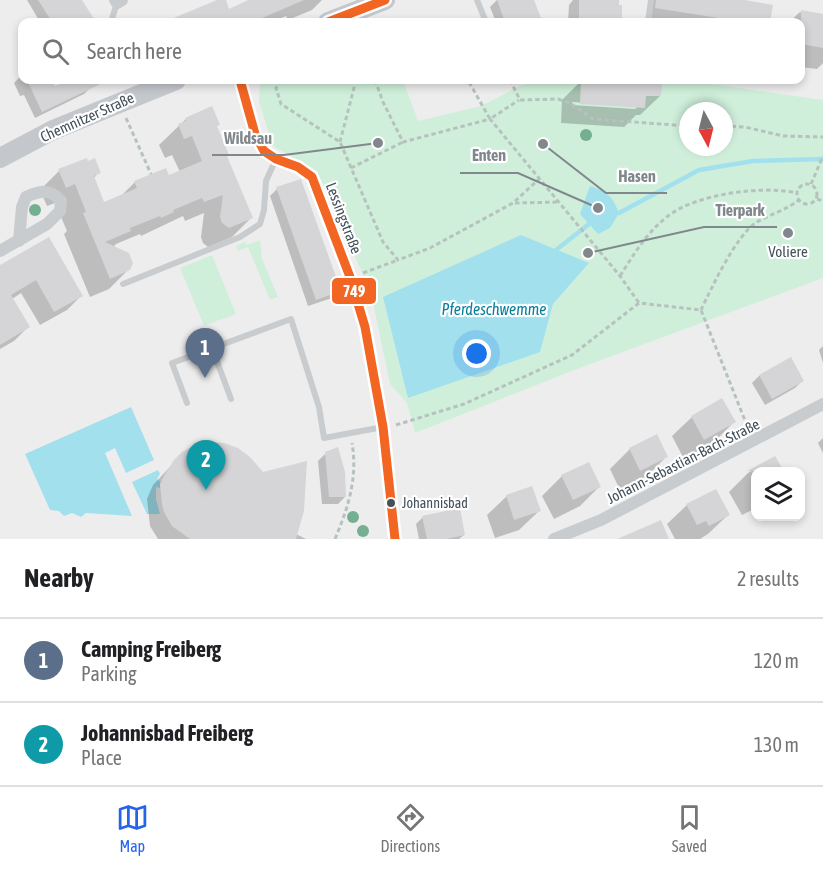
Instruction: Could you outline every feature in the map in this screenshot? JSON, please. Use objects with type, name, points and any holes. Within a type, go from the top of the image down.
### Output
[{"type":"main road","points":[[338,18],[385,0]]},
{"type":"main road","name":"Chemnitzer Straße","points":[[0,158],[53,130],[119,102],[146,85]]},
{"type":"street","name":"Lessingstraße","points":[[241,84],[255,134],[264,151],[276,159],[298,167],[312,177],[350,278],[365,327],[382,427],[395,539]]},
{"type":"street","points":[[0,251],[19,240]]},
{"type":"street","name":"Johann-Sebastian-Bach-Straße","points":[[554,539],[601,520],[823,404]]},
{"type":"lane","points":[[477,0],[484,18]]},
{"type":"lane","points":[[649,18],[651,0]]},
{"type":"lane","points":[[112,18],[118,1]]},
{"type":"lane","points":[[123,284],[240,237],[260,224],[264,210],[266,181],[276,159]]},
{"type":"lane","points":[[187,403],[172,363],[291,319],[319,407],[324,438],[382,427]]},
{"type":"lane","points":[[212,348],[231,399]]},
{"type":"path","points":[[278,84],[276,88],[281,104],[340,142],[383,242],[398,260]]},
{"type":"path","points":[[340,142],[355,84]]},
{"type":"path","points":[[376,84],[383,102],[404,142]]},
{"type":"path","points":[[470,84],[490,119],[620,276],[639,303]]},
{"type":"path","points":[[512,84],[519,100]]},
{"type":"path","points":[[351,168],[404,142],[490,119],[519,100],[558,99],[570,103],[593,119],[679,125]]},
{"type":"path","points":[[119,102],[151,174]]},
{"type":"path","points":[[733,126],[778,135],[823,137]]},
{"type":"path","points":[[811,184],[823,156]]},
{"type":"path","points":[[350,278],[430,248],[513,203],[539,179]]},
{"type":"path","points":[[797,193],[803,185],[811,184]]},
{"type":"path","points":[[811,184],[818,192],[817,199]]},
{"type":"path","points":[[620,276],[637,248],[660,223],[676,210],[716,197],[747,191],[781,189],[797,193]]},
{"type":"path","points":[[797,193],[799,200]]},
{"type":"path","points":[[799,200],[808,204],[817,199],[823,201]]},
{"type":"path","points":[[753,442],[701,310],[732,251],[755,223],[799,200]]},
{"type":"path","points":[[513,203],[559,202]]},
{"type":"path","points":[[382,427],[405,423],[464,404],[572,355],[639,303],[701,310]]},
{"type":"path","points":[[335,539],[350,503],[353,451],[350,433]]},
{"type":"green space","points":[[260,84],[404,84],[418,121],[481,106],[522,85],[529,84],[711,84],[823,100],[823,278],[577,369],[415,433],[407,403],[390,384],[371,293],[317,171],[273,146],[259,102]]},
{"type":"green space","points":[[260,240],[262,259],[278,297],[270,300],[248,247],[238,251],[236,246]]},
{"type":"green space","points":[[212,255],[236,314],[204,326],[180,268]]},
{"type":"water","points":[[590,186],[609,195],[619,213],[610,228],[598,234],[580,214]]},
{"type":"water","name":"Pferdeschwemme","points":[[521,235],[589,263],[553,304],[540,352],[408,398],[383,297]]},
{"type":"water","points":[[131,407],[154,460],[126,473],[115,448],[105,453],[132,516],[86,513],[81,517],[72,513],[64,516],[59,511],[50,510],[25,454]]},
{"type":"water","points":[[158,470],[160,474],[157,479],[161,482],[160,488],[156,487],[156,499],[160,514],[147,514],[132,482]]},
{"type":"building","points":[[38,0],[82,0],[93,18],[49,18]]},
{"type":"building","points":[[217,0],[226,0],[229,9],[248,0],[304,0],[262,18],[174,18]]},
{"type":"building","points":[[497,0],[534,0],[541,18],[504,18]]},
{"type":"building","points":[[579,0],[619,0],[619,5],[622,5],[622,18],[579,18]]},
{"type":"building","points":[[656,0],[745,0],[773,5],[771,18],[719,18],[655,8]]},
{"type":"building","points":[[801,10],[823,14],[823,48],[805,45],[805,18],[801,18]]},
{"type":"building","points":[[29,84],[54,84],[55,86],[59,84],[101,84],[42,112]]},
{"type":"building","points":[[581,84],[662,84],[661,96],[646,96],[645,108],[580,104]]},
{"type":"building","points":[[212,106],[220,125],[217,126],[229,155],[227,156],[253,218],[229,228],[222,223],[220,217],[223,195],[204,202],[202,198],[173,210],[174,212],[161,218],[160,216],[130,228],[131,231],[105,242],[129,253],[133,263],[130,270],[110,279],[83,213],[86,212],[75,184],[66,188],[58,169],[87,158],[88,161],[95,158],[101,173],[94,176],[104,202],[137,188],[134,181],[166,168],[169,175],[202,161],[192,136],[184,139],[178,124],[186,121],[185,118]]},
{"type":"building","points":[[301,179],[341,291],[316,300],[276,187]]},
{"type":"building","points":[[49,237],[83,296],[54,312],[36,280],[11,295],[30,327],[0,345],[0,265]]},
{"type":"building","points":[[791,357],[804,381],[772,399],[759,375]]},
{"type":"building","points":[[722,398],[736,422],[704,440],[691,416]]},
{"type":"building","points":[[657,434],[668,457],[640,471],[629,448]]},
{"type":"building","points":[[206,442],[224,443],[238,448],[250,457],[263,472],[307,461],[304,511],[296,539],[190,539],[172,526],[164,512],[160,484],[174,460],[182,452]]},
{"type":"building","points":[[338,447],[345,472],[346,497],[329,497],[325,452]]},
{"type":"building","points":[[775,456],[782,467],[754,467]]},
{"type":"building","points":[[589,462],[601,487],[573,500],[561,475]]},
{"type":"building","points":[[532,486],[541,511],[514,520],[506,495]]},
{"type":"building","points":[[716,489],[730,515],[709,526],[706,521],[697,525],[686,504]]},
{"type":"building","points":[[460,508],[465,535],[446,539],[427,539],[422,516]]},
{"type":"building","points":[[661,520],[669,539],[617,539]]},
{"type":"waterway","points":[[619,213],[699,170],[753,161],[823,159]]},
{"type":"waterway","points":[[556,250],[589,224]]},
{"type":"transit line","name":"749","points":[[338,18],[385,0]]},
{"type":"transit line","name":"749","points":[[241,84],[255,134],[264,151],[276,159],[298,167],[312,177],[350,277],[365,327],[383,427],[395,539]]},
{"type":"place","name":"Wildsau","points":[[378,143]]},
{"type":"place","name":"Hasen","points":[[543,144]]},
{"type":"place","name":"Enten","points":[[598,208]]},
{"type":"place","name":"Voliere","points":[[788,233]]},
{"type":"place","name":"Tierpark","points":[[588,253]]},
{"type":"place","name":"Camping Freiberg","points":[[205,378]]},
{"type":"place","name":"Johannisbad Freiberg","points":[[206,490]]},
{"type":"place","name":"Johannisbad","points":[[391,503]]}]
